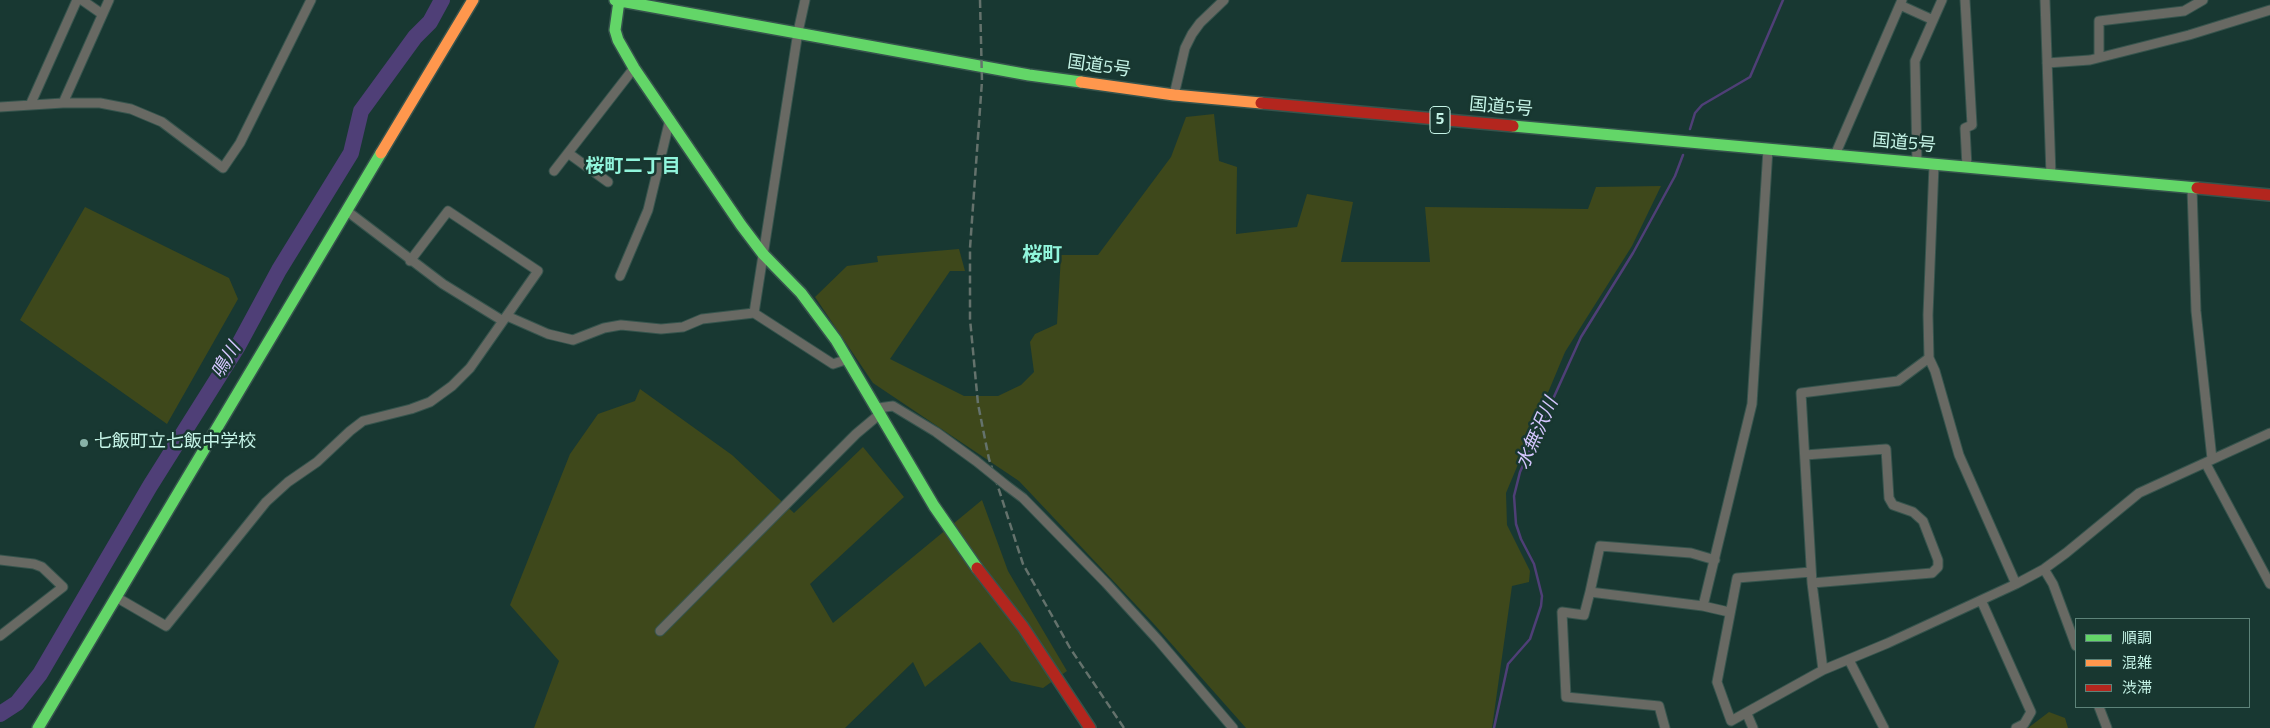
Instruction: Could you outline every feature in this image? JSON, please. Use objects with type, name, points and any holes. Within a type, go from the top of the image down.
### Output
[{"type":"main road","points":[[38,728],[473,0]]},
{"type":"main road","points":[[617,0],[615,30],[618,40],[634,68],[763,254],[800,293],[836,340],[934,506],[985,579],[1023,627],[1090,728]]},
{"type":"main road","name":"国道5号","points":[[617,0],[1029,75],[1174,95],[2270,194]]},
{"type":"street","points":[[31,103],[77,0]]},
{"type":"street","points":[[82,0],[102,14]]},
{"type":"street","points":[[63,103],[109,0]]},
{"type":"street","points":[[0,107],[31,103],[100,103],[131,108],[162,122],[223,168],[240,143],[311,0]]},
{"type":"street","points":[[754,312],[798,32],[805,0]]},
{"type":"street","points":[[1174,95],[1185,48],[1192,34],[1224,0]]},
{"type":"street","points":[[1917,163],[1915,60],[1942,0]]},
{"type":"street","points":[[1965,0],[1972,125],[1965,128],[1967,167]]},
{"type":"street","points":[[2045,0],[2051,175]]},
{"type":"street","points":[[2099,57],[2099,21],[2184,11],[2203,0]]},
{"type":"street","points":[[1835,155],[1901,2],[1933,20]]},
{"type":"street","points":[[2047,63],[2090,60],[2188,35],[2270,10]]},
{"type":"street","points":[[554,171],[634,68]]},
{"type":"street","points":[[620,276],[648,210],[670,120]]},
{"type":"street","points":[[1703,606],[1752,404],[1768,148]]},
{"type":"street","points":[[568,153],[608,182]]},
{"type":"street","points":[[1934,165],[1928,315],[1929,358],[1935,371],[1959,455],[2016,584]]},
{"type":"street","points":[[2192,188],[2196,311],[2209,461],[2270,584]]},
{"type":"street","points":[[116,598],[166,626],[266,502],[317,462],[350,431],[363,421],[411,409],[430,402],[452,386],[470,368],[538,271],[448,211],[410,261]]},
{"type":"street","points":[[347,212],[442,284],[505,318],[548,334],[573,340],[604,328],[621,325],[662,329],[683,326],[702,319],[754,312],[833,364],[848,359]]},
{"type":"street","points":[[1823,670],[1811,572],[1801,393],[1898,381],[1929,358]]},
{"type":"street","points":[[660,632],[879,411],[893,406],[936,432],[976,460],[1023,498],[1106,583],[1158,640],[1233,728]]},
{"type":"street","points":[[1811,572],[1737,578],[1717,682],[1731,721],[1747,714],[1823,670],[2016,584],[2044,569],[2139,493],[2270,433]]},
{"type":"street","points":[[1805,455],[1886,449],[1889,498],[1893,505],[1913,512],[1923,521],[1938,560],[1938,567],[1932,573],[1812,583]]},
{"type":"street","points":[[1665,728],[1659,706],[1566,696],[1562,612],[1584,614],[1600,546],[1691,553],[1715,560]]},
{"type":"street","points":[[0,560],[34,564],[42,567],[63,587],[0,636]]},
{"type":"street","points":[[2044,569],[2053,584],[2075,643]]},
{"type":"street","points":[[1590,592],[1703,606],[1729,612]]},
{"type":"street","points":[[1982,600],[2031,712],[2024,724],[2016,728]]},
{"type":"street","points":[[1849,660],[1884,728]]},
{"type":"street","points":[[2099,708],[2107,728]]},
{"type":"street","points":[[1747,714],[1753,728]]},
{"type":"green space","points":[[1214,114],[1219,161],[1237,167],[1236,234],[1297,227],[1307,194],[1353,202],[1341,262],[1430,262],[1425,207],[1588,209],[1596,187],[1661,186],[1632,246],[1565,352],[1506,493],[1507,525],[1530,571],[1529,582],[1512,586],[1492,728],[1246,728],[1153,623],[1019,481],[873,383],[815,297],[847,266],[878,262],[877,256],[959,249],[965,271],[950,271],[890,359],[964,396],[998,396],[1021,385],[1034,372],[1030,342],[1035,334],[1057,324],[1061,255],[1098,255],[1171,157],[1186,117]]},
{"type":"green space","points":[[85,207],[229,278],[238,299],[167,424],[20,320]]},
{"type":"green space","points":[[640,389],[732,455],[794,513],[863,447],[904,497],[810,584],[833,623],[982,500],[1008,571],[1067,671],[1043,688],[1011,681],[980,642],[925,687],[913,662],[845,728],[534,728],[559,661],[510,605],[570,454],[598,414],[635,401]]},
{"type":"green space","points":[[2049,712],[2065,718],[2068,728],[2028,728]]},
{"type":"waterway","name":"鳴川","points":[[0,714],[17,703],[40,674],[150,486],[238,346],[279,270],[351,153],[361,111],[415,37],[430,22],[442,0]]},
{"type":"waterway","name":"水無沢川","points":[[1690,129],[1695,113],[1702,105],[1750,77],[1783,0]]},
{"type":"waterway","name":"水無沢川","points":[[1494,728],[1508,664],[1530,639],[1541,606],[1542,596],[1534,564],[1521,539],[1516,524],[1514,496],[1520,472],[1581,337],[1633,253],[1675,176],[1683,155]]},
{"type":"railway","points":[[980,0],[982,81],[970,248],[970,319],[978,404],[989,459],[1023,564],[1070,648],[1124,728]]},
{"type":"traffic: fast","points":[[615,0],[1029,75],[1081,82]]},
{"type":"traffic: fast","points":[[619,1],[615,30],[618,40],[634,68],[741,225],[763,254],[801,293],[836,340],[934,506],[977,568]]},
{"type":"traffic: fast","points":[[1513,126],[2197,188]]},
{"type":"traffic: fast","points":[[38,728],[381,153]]},
{"type":"traffic: slow","points":[[381,153],[473,0]]},
{"type":"traffic: slow","points":[[1081,82],[1174,95],[1261,103]]},
{"type":"traffic: jam","points":[[1261,103],[1513,126]]},
{"type":"traffic: jam","points":[[2197,188],[2270,195]]},
{"type":"traffic: jam","points":[[977,568],[1023,627],[1090,728]]},
{"type":"place","name":"七飯町立七飯中学校","points":[[84,443]]},
{"type":"district","name":"桜町二丁目","points":[[633,167]]},
{"type":"district","name":"桜町","points":[[1042,256]]}]
